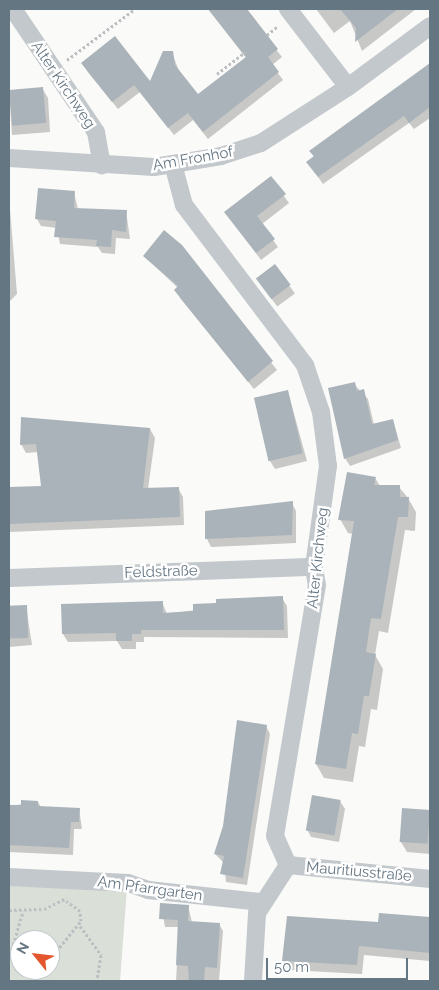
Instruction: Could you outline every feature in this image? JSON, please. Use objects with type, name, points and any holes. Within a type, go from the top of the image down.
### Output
[{"type":"street","name":"Alter Kirchweg","points":[[12,9],[96,132],[102,166]]},
{"type":"street","points":[[288,9],[348,87]]},
{"type":"street","name":"Am Fronhof","points":[[9,158],[102,166],[173,164],[221,156],[261,143],[348,87],[430,26]]},
{"type":"street","name":"Alter Kirchweg","points":[[173,164],[184,205],[305,365],[321,412],[328,466],[314,567],[317,585],[275,836],[288,865]]},
{"type":"street","name":"Feldstraße","points":[[9,578],[314,567]]},
{"type":"street","points":[[253,981],[261,902],[288,865]]},
{"type":"street","name":"Mauritiusstraße","points":[[288,865],[430,879]]},
{"type":"street","name":"Am Pfarrgarten","points":[[9,877],[128,883],[148,890],[261,902]]},
{"type":"path","points":[[53,70],[135,9]]},
{"type":"path","points":[[217,74],[245,52]]},
{"type":"path","points":[[66,900],[68,880]]},
{"type":"path","points":[[9,910],[23,912],[66,900]]},
{"type":"path","points":[[66,900],[80,911],[80,926],[101,955],[97,981]]},
{"type":"path","points":[[19,930],[23,912]]},
{"type":"path","points":[[60,948],[80,926]]},
{"type":"shaded area","points":[[9,883],[127,888],[120,981],[9,981]]},
{"type":"building","points":[[208,9],[247,9],[278,49],[268,57],[279,72],[203,132],[188,113],[168,128],[134,85],[112,102],[81,63],[115,36],[150,81],[163,51],[173,51],[175,65],[198,94],[246,57]]},
{"type":"building","points":[[340,9],[398,9],[355,42],[356,28]]},
{"type":"building","points":[[430,63],[430,107],[409,123],[404,116],[318,177],[306,162],[314,156],[309,151]]},
{"type":"building","points":[[43,87],[46,123],[12,126],[9,90]]},
{"type":"building","points":[[271,176],[286,194],[257,216],[275,239],[256,253],[224,212]]},
{"type":"building","points":[[38,188],[75,191],[74,208],[127,210],[126,232],[112,230],[111,247],[96,246],[97,240],[54,237],[56,221],[35,219]]},
{"type":"building","points":[[164,230],[182,245],[273,361],[248,382],[174,290],[178,286],[143,256]]},
{"type":"building","points":[[275,264],[291,285],[271,299],[256,278]]},
{"type":"building","points":[[355,382],[357,391],[364,389],[372,424],[393,419],[398,440],[344,459],[328,388]]},
{"type":"building","points":[[288,390],[303,453],[269,461],[254,398]]},
{"type":"building","points":[[21,417],[150,428],[143,488],[179,487],[180,517],[9,524],[9,487],[41,486],[36,444],[20,445]]},
{"type":"building","points":[[347,472],[376,477],[374,485],[400,485],[400,497],[409,497],[408,517],[398,517],[381,619],[371,618],[366,652],[376,654],[369,696],[364,696],[358,734],[352,733],[346,769],[315,764],[354,521],[338,520]]},
{"type":"building","points":[[293,501],[292,535],[205,539],[205,511]]},
{"type":"building","points":[[283,596],[284,630],[141,630],[141,634],[132,634],[132,641],[116,641],[116,633],[62,634],[61,604],[163,601],[163,613],[193,611],[193,604],[216,603],[216,599]]},
{"type":"building","points":[[27,605],[28,638],[10,639],[9,606]]},
{"type":"building","points":[[237,720],[267,725],[243,878],[220,874],[224,856],[214,854],[223,826]]},
{"type":"building","points":[[312,795],[341,800],[334,835],[306,830]]},
{"type":"building","points":[[21,800],[38,801],[38,806],[80,808],[79,822],[71,822],[69,848],[9,845],[9,805],[21,805]]},
{"type":"building","points":[[402,808],[430,810],[428,844],[400,842]]},
{"type":"building","points":[[160,903],[189,905],[188,921],[220,923],[217,968],[205,967],[204,981],[189,981],[188,966],[176,965],[178,920],[159,919]]},
{"type":"building","points":[[379,913],[430,917],[430,953],[359,946],[357,965],[282,961],[287,916],[378,922]]}]
